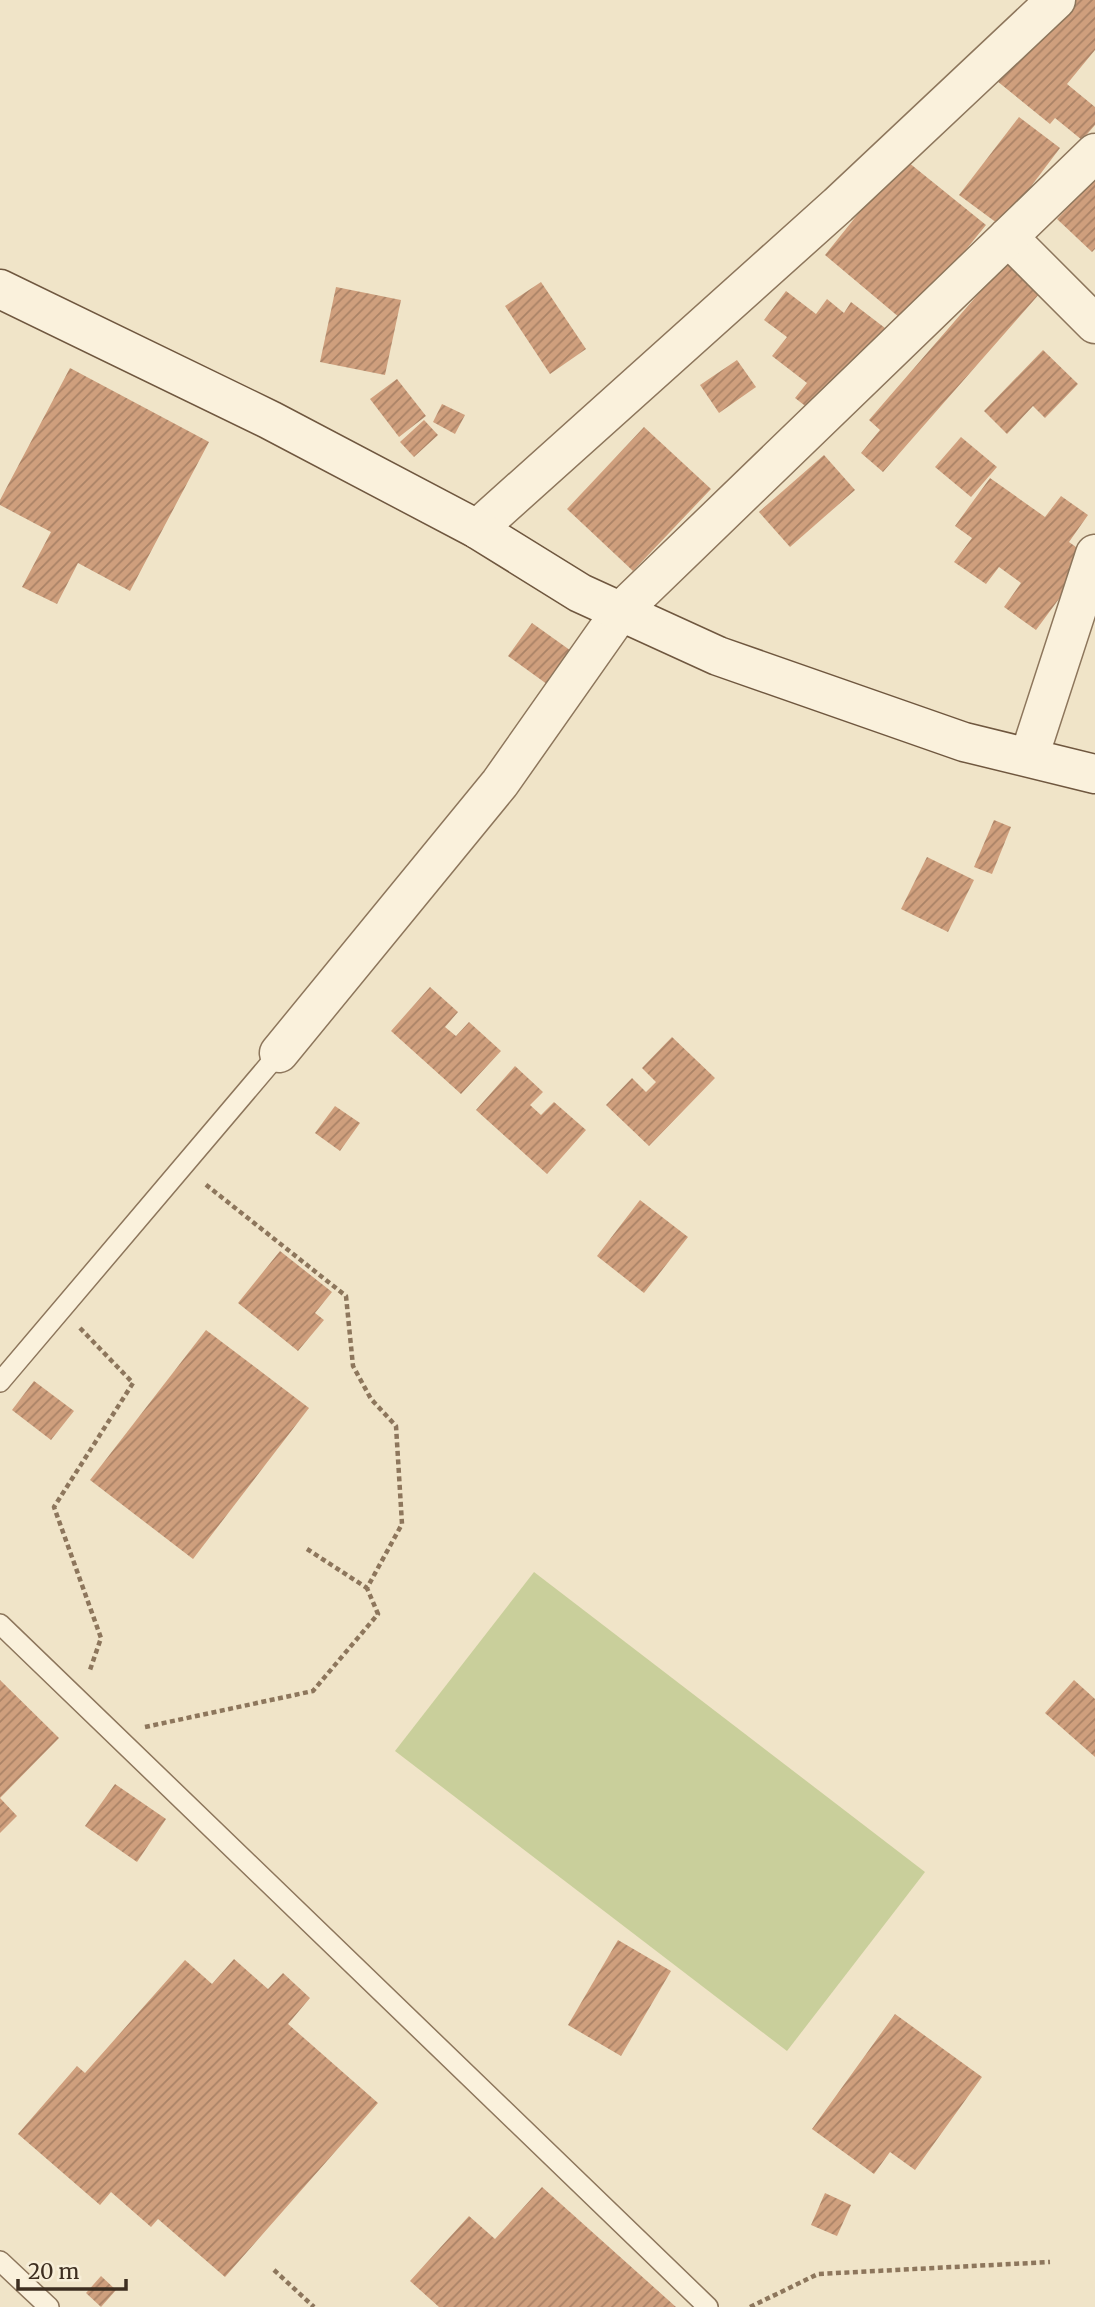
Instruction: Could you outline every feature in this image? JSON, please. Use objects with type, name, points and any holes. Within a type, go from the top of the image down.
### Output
[{"type":"street","points":[[477,529],[838,205],[1056,0]]},
{"type":"street","points":[[279,1053],[500,783],[621,611],[1095,153]]},
{"type":"street","points":[[1008,237],[1095,324]]},
{"type":"street","points":[[0,289],[270,420],[477,529],[580,593],[718,656],[964,742],[1095,774]]},
{"type":"street","points":[[1029,757],[1095,554]]},
{"type":"lane","points":[[0,1382],[279,1053]]},
{"type":"lane","points":[[0,1624],[708,2307]]},
{"type":"lane","points":[[0,2261],[49,2307]]},
{"type":"path","points":[[183,1166],[346,1296],[354,1366],[372,1399],[396,1426],[402,1524],[367,1588]]},
{"type":"path","points":[[62,1309],[133,1384],[54,1507],[101,1638],[79,1701]]},
{"type":"path","points":[[114,1734],[313,1691],[378,1614],[367,1588],[307,1549]]},
{"type":"path","points":[[750,2307],[818,2274],[1050,2262]]},
{"type":"path","points":[[274,2270],[314,2307]]},
{"type":"green space","points":[[534,1572],[925,1872],[787,2051],[395,1751]]},
{"type":"building","points":[[1065,0],[1095,0],[1095,50],[1067,84],[1095,107],[1095,125],[1082,140],[1055,118],[1050,124],[997,81]]},
{"type":"building","points":[[1019,117],[1060,148],[1001,226],[959,195]]},
{"type":"building","points":[[903,158],[986,225],[906,323],[825,255]]},
{"type":"building","points":[[1095,178],[1095,249],[1092,252],[1057,219]]},
{"type":"building","points":[[1006,262],[1041,292],[883,472],[861,453],[880,430],[869,420]]},
{"type":"building","points":[[541,282],[586,349],[550,374],[505,306]]},
{"type":"building","points":[[336,287],[401,300],[385,375],[320,362]]},
{"type":"building","points":[[786,291],[816,314],[827,299],[844,313],[851,302],[885,328],[817,415],[795,398],[807,383],[772,356],[787,337],[764,320]]},
{"type":"building","points":[[1043,350],[1078,384],[1045,418],[1033,406],[1007,434],[984,411]]},
{"type":"building","points":[[737,360],[756,387],[719,413],[700,385]]},
{"type":"building","points":[[70,368],[209,442],[130,591],[78,563],[57,604],[22,587],[51,532],[0,505],[0,500]]},
{"type":"building","points":[[397,379],[426,416],[399,437],[370,399]]},
{"type":"building","points":[[442,404],[465,415],[455,434],[433,422]]},
{"type":"building","points":[[424,420],[438,435],[414,457],[400,442]]},
{"type":"building","points":[[644,427],[711,489],[633,571],[567,509]]},
{"type":"building","points":[[961,437],[997,467],[971,497],[935,467]]},
{"type":"building","points":[[824,455],[855,490],[790,547],[759,512]]},
{"type":"building","points":[[990,478],[1045,517],[1061,496],[1088,515],[1069,542],[1090,557],[1036,630],[1004,607],[1021,583],[999,567],[986,584],[954,562],[972,538],[955,526]]},
{"type":"building","points":[[532,623],[574,653],[551,687],[508,656]]},
{"type":"building","points":[[994,820],[1011,827],[992,874],[974,867]]},
{"type":"building","points":[[927,857],[974,880],[948,932],[901,909]]},
{"type":"building","points":[[430,987],[458,1012],[445,1027],[456,1036],[469,1022],[501,1051],[461,1094],[391,1031]]},
{"type":"building","points":[[672,1037],[715,1078],[649,1146],[606,1105],[632,1078],[646,1092],[656,1082],[642,1068]]},
{"type":"building","points":[[515,1066],[543,1092],[530,1105],[541,1115],[554,1102],[586,1130],[547,1174],[476,1110]]},
{"type":"building","points":[[335,1106],[360,1123],[340,1151],[315,1133]]},
{"type":"building","points":[[640,1200],[688,1237],[644,1293],[597,1256]]},
{"type":"building","points":[[280,1251],[332,1292],[315,1313],[324,1320],[298,1351],[238,1303]]},
{"type":"building","points":[[206,1330],[309,1408],[193,1559],[90,1480]]},
{"type":"building","points":[[34,1381],[74,1411],[51,1440],[12,1410]]},
{"type":"building","points":[[0,1680],[59,1738],[0,1798]]},
{"type":"building","points":[[1074,1680],[1095,1699],[1095,1757],[1045,1713]]},
{"type":"building","points":[[115,1784],[166,1819],[137,1862],[85,1826]]},
{"type":"building","points":[[0,1798],[17,1816],[0,1833]]},
{"type":"building","points":[[618,1940],[671,1971],[621,2056],[568,2025]]},
{"type":"building","points":[[234,1959],[268,1989],[283,1973],[310,1998],[288,2024],[378,2103],[225,2277],[158,2219],[151,2227],[111,2192],[100,2205],[18,2134],[77,2066],[85,2073],[185,1960],[212,1984]]},
{"type":"building","points":[[895,2014],[982,2077],[915,2170],[890,2152],[874,2174],[812,2129]]},
{"type":"building","points":[[542,2187],[676,2307],[439,2307],[410,2281],[469,2216],[495,2239]]},
{"type":"building","points":[[825,2193],[851,2205],[837,2236],[811,2225]]},
{"type":"building","points":[[101,2276],[116,2290],[101,2307],[86,2293]]}]
